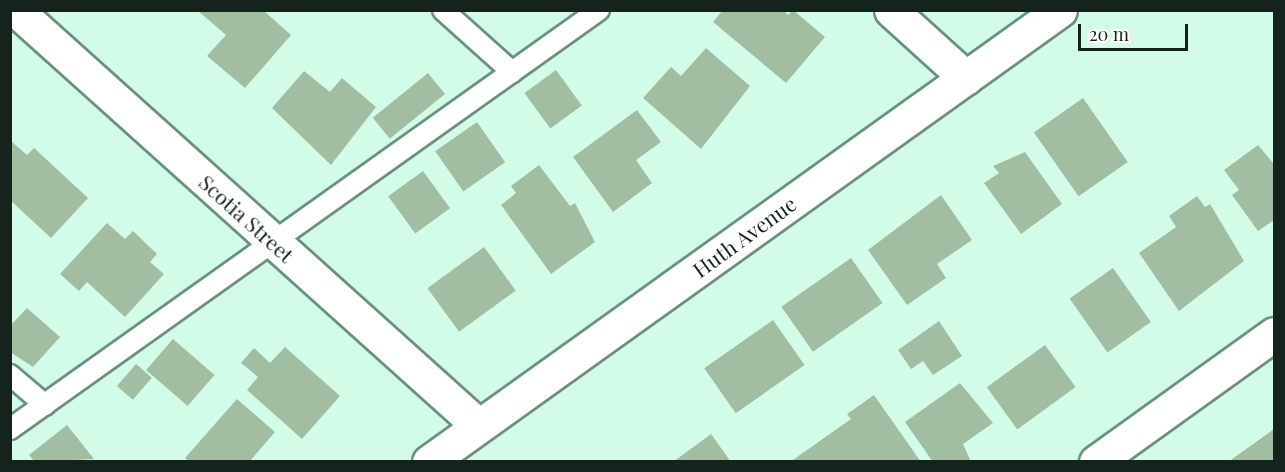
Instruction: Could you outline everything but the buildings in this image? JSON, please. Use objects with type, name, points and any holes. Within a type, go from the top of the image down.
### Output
[{"type":"street","name":"Scotia Street","points":[[16,10],[479,426]]},
{"type":"street","points":[[891,10],[966,78]]},
{"type":"street","name":"Huth Avenue","points":[[429,462],[1060,10]]},
{"type":"street","points":[[1096,462],[1275,334]]},
{"type":"lane","points":[[443,10],[512,72]]},
{"type":"lane","points":[[10,429],[599,10]]},
{"type":"lane","points":[[10,375],[45,405]]}]
